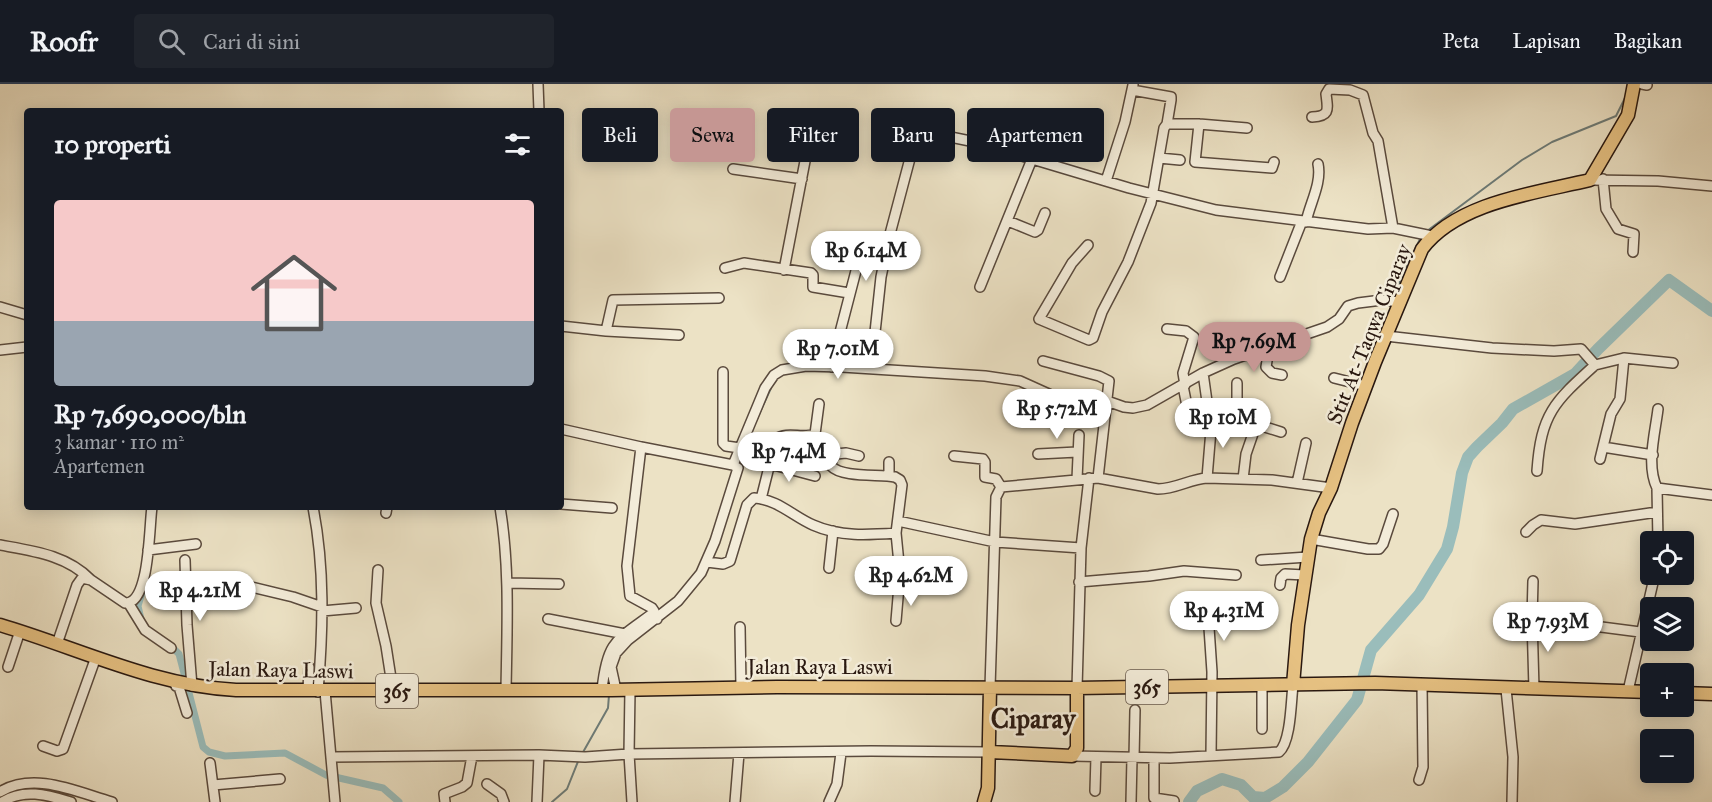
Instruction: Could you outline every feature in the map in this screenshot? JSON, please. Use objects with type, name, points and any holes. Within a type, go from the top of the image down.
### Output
[{"type":"main road","points":[[1597,180],[1628,115],[1634,84]]},
{"type":"main road","name":"Stit At-Taqwa Ciparay","points":[[1293,685],[1311,539],[1366,386],[1422,249],[1432,236],[1464,215],[1506,200],[1597,180]]},
{"type":"main road","name":"Jalan Raya Laswi","points":[[0,625],[184,684],[236,690],[317,692],[741,687],[1077,688],[1375,683],[1640,692]]},
{"type":"main road","points":[[984,802],[988,788],[990,752],[990,688]]},
{"type":"main road","points":[[990,752],[1072,756],[1077,748],[1077,688]]},
{"type":"main road","points":[[1694,693],[1712,694]]},
{"type":"street","points":[[538,84],[539,108]]},
{"type":"street","points":[[1088,245],[1072,263],[1039,318],[1089,340],[1093,338],[1102,312],[1128,262],[1151,203],[1171,97],[1132,87],[1125,122],[1106,181]]},
{"type":"street","points":[[1312,117],[1324,116],[1328,90],[1332,88],[1350,87],[1365,98],[1373,133],[1378,139],[1393,228]]},
{"type":"street","points":[[1167,124],[1247,128]]},
{"type":"street","points":[[1199,124],[1195,162],[1272,168],[1275,162]]},
{"type":"street","points":[[871,369],[881,277],[917,132],[967,140]]},
{"type":"street","points":[[1158,158],[1180,160]]},
{"type":"street","points":[[784,270],[805,162]]},
{"type":"street","points":[[981,288],[1031,162]]},
{"type":"street","points":[[1042,162],[1216,210],[1368,229],[1393,228],[1432,236]]},
{"type":"street","points":[[1280,277],[1320,180],[1318,164]]},
{"type":"street","points":[[733,169],[802,179]]},
{"type":"street","points":[[1634,252],[1634,234],[1618,229],[1606,209],[1597,180],[1658,181],[1712,186]]},
{"type":"street","points":[[1008,221],[1035,232],[1045,213]]},
{"type":"street","points":[[831,367],[858,262]]},
{"type":"street","points":[[725,268],[744,264],[812,273],[813,287],[849,293]]},
{"type":"street","points":[[606,331],[614,300],[719,298]]},
{"type":"street","points":[[734,466],[765,388],[774,375],[782,370],[798,367],[831,367],[985,376],[1020,381],[1051,395],[1107,401],[1134,408],[1147,405],[1184,382],[1234,359],[1327,327],[1339,319],[1348,306],[1369,300],[1400,302]]},
{"type":"street","points":[[0,307],[24,314]]},
{"type":"street","points":[[564,326],[606,331],[679,334]]},
{"type":"street","points":[[1167,329],[1186,331],[1194,337],[1184,382],[1190,422],[1236,418],[1281,432]]},
{"type":"street","points":[[1386,336],[1492,348],[1554,351],[1581,349],[1595,364]]},
{"type":"street","points":[[0,350],[24,347]]},
{"type":"street","points":[[1269,348],[1266,367],[1272,373],[1282,375]]},
{"type":"street","points":[[1600,459],[1611,414],[1620,399],[1624,358]]},
{"type":"street","points":[[1537,471],[1539,443],[1550,410],[1567,390],[1595,364],[1624,358],[1673,363]]},
{"type":"street","points":[[1043,361],[1106,379],[1109,384],[1081,548],[1078,582],[1077,688]]},
{"type":"street","points":[[723,372],[723,441],[726,446],[740,448]]},
{"type":"street","points":[[1203,373],[1210,421],[1207,478]]},
{"type":"street","points":[[1334,378],[1366,386]]},
{"type":"street","points":[[1236,418],[1237,383]]},
{"type":"street","points":[[761,499],[778,437],[808,436],[816,432],[819,405]]},
{"type":"street","points":[[1658,409],[1652,476],[1657,488],[1658,531]]},
{"type":"street","points":[[1242,479],[1246,454],[1256,424]]},
{"type":"street","points":[[564,430],[738,468],[707,562],[690,588],[621,641],[608,657],[609,690]]},
{"type":"street","points":[[1077,479],[1078,435]]},
{"type":"street","points":[[1296,483],[1306,443]]},
{"type":"street","points":[[641,447],[627,572],[630,595],[652,608],[655,617]]},
{"type":"street","points":[[1603,447],[1653,455]]},
{"type":"street","points":[[1038,454],[1077,452]]},
{"type":"street","points":[[859,456],[846,453],[836,454],[831,466],[834,470],[845,473],[889,476],[899,479],[902,485],[896,533],[900,574],[896,621]]},
{"type":"street","points":[[954,456],[983,459],[985,477],[996,478],[1001,487]]},
{"type":"street","points":[[889,462],[889,476]]},
{"type":"street","points":[[770,464],[815,476]]},
{"type":"street","points":[[1001,487],[1094,478],[1158,489],[1173,488],[1199,478],[1207,478],[1296,483],[1331,488]]},
{"type":"street","points":[[990,688],[996,497],[1001,487]]},
{"type":"street","points":[[1657,488],[1712,495]]},
{"type":"street","points":[[707,562],[723,564],[730,561],[748,503],[752,499],[761,499],[781,507],[812,525],[833,531],[863,535],[896,533]]},
{"type":"street","points":[[564,504],[612,508]]},
{"type":"street","points":[[129,604],[135,600],[142,584],[151,550],[152,510]]},
{"type":"street","points":[[314,510],[321,552],[322,609],[317,692]]},
{"type":"street","points":[[500,510],[507,583],[506,690]]},
{"type":"street","points":[[1526,532],[1541,520],[1575,524],[1657,512]]},
{"type":"street","points":[[1311,539],[1379,549],[1383,544],[1393,514]]},
{"type":"street","points":[[898,521],[995,542],[1081,548]]},
{"type":"street","points":[[829,568],[833,531]]},
{"type":"street","points":[[151,550],[196,544]]},
{"type":"street","points":[[0,545],[46,554],[77,567],[116,598],[129,604],[145,630],[171,648]]},
{"type":"street","points":[[1261,560],[1308,557]]},
{"type":"street","points":[[185,560],[187,625],[184,684],[176,686],[179,687],[187,713]]},
{"type":"street","points":[[378,570],[376,603],[393,691]]},
{"type":"street","points":[[1078,582],[1184,571],[1236,575]]},
{"type":"street","points":[[1280,585],[1281,578],[1285,574],[1305,575]]},
{"type":"street","points":[[57,644],[78,582],[84,578],[91,580]]},
{"type":"street","points":[[1533,581],[1534,689]]},
{"type":"street","points":[[231,582],[293,597],[322,609],[356,608]]},
{"type":"street","points":[[507,583],[559,584]]},
{"type":"street","points":[[1207,598],[1212,672],[1211,755]]},
{"type":"street","points":[[548,619],[621,641]]},
{"type":"street","points":[[1532,619],[1537,622],[1640,632],[1628,691]]},
{"type":"street","points":[[740,627],[741,687]]},
{"type":"street","points":[[8,667],[20,631]]},
{"type":"street","points":[[609,690],[612,675],[611,663],[621,641]]},
{"type":"street","points":[[43,746],[56,751],[63,749],[96,657]]},
{"type":"street","points":[[309,667],[332,757],[335,802]]},
{"type":"street","points":[[1262,685],[1262,729]]},
{"type":"street","points":[[1072,756],[1154,758],[1274,754],[1282,750],[1293,685]]},
{"type":"street","points":[[1419,780],[1423,767],[1422,685]]},
{"type":"street","points":[[1506,689],[1513,758],[1512,802]]},
{"type":"street","points":[[630,690],[629,754],[632,802]]},
{"type":"street","points":[[1131,802],[1135,710]]},
{"type":"street","points":[[332,757],[539,755],[585,757],[629,754],[990,752]]},
{"type":"street","points":[[735,802],[739,753]]},
{"type":"street","points":[[829,802],[837,784],[841,753]]},
{"type":"street","points":[[537,802],[539,755]]},
{"type":"street","points":[[445,802],[444,794],[467,783],[472,756]]},
{"type":"street","points":[[1095,790],[1096,756]]},
{"type":"street","points":[[1154,758],[1154,798],[1174,801]]},
{"type":"street","points":[[210,764],[215,802]]},
{"type":"street","points":[[213,785],[280,779]]},
{"type":"street","points":[[0,792],[21,783],[39,783],[112,802]]},
{"type":"street","points":[[487,784],[501,794],[504,802]]},
{"type":"street","points":[[2,802],[18,795],[32,793],[70,802]]},
{"type":"waterway","points":[[1427,231],[1522,160],[1552,142],[1616,116],[1625,98]]},
{"type":"waterway","points":[[1383,296],[1396,289],[1421,237]]},
{"type":"waterway","points":[[1189,802],[1197,791],[1222,779],[1241,785],[1253,797],[1265,798],[1283,787],[1308,762],[1357,700],[1371,650],[1419,595],[1447,549],[1462,473],[1468,457],[1513,409],[1575,374],[1669,280],[1712,311]]},
{"type":"waterway","points":[[1359,299],[1371,297]]},
{"type":"waterway","points":[[756,421],[771,388]]},
{"type":"waterway","points":[[141,619],[138,606],[143,589]]},
{"type":"waterway","points":[[169,644],[179,654],[203,747],[209,752],[225,756],[285,753],[326,775],[383,788],[399,802]]},
{"type":"waterway","points":[[582,754],[608,708],[609,695]]},
{"type":"waterway","points":[[552,802],[567,789],[579,759]]},
{"type":"district","name":"Ciparay","points":[[1033,719]]}]
